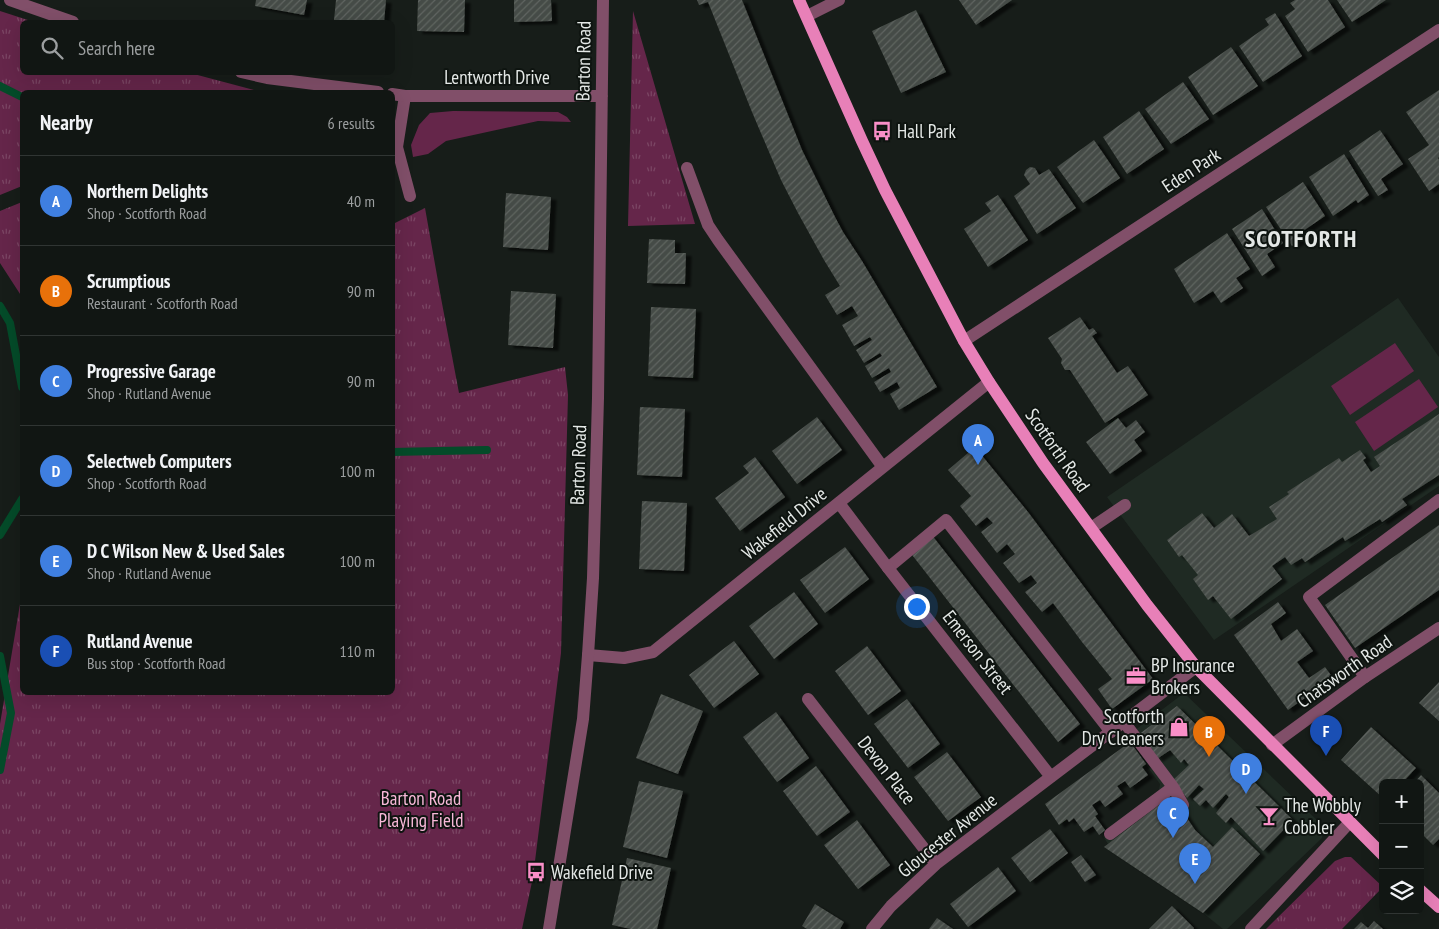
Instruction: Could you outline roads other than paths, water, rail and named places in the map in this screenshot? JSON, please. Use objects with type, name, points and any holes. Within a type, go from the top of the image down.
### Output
[{"type":"main road","name":"Scotforth Road","points":[[799,0],[885,190],[964,341],[1043,463],[1147,605],[1196,667],[1379,851]]},
{"type":"main road","points":[[1424,894],[1439,907]]},
{"type":"street","points":[[10,0],[67,20]]},
{"type":"street","name":"Barton Road","points":[[549,929],[583,719],[593,578],[598,398],[603,0]]},
{"type":"street","points":[[806,16],[839,0]]},
{"type":"street","name":"Eden Park","points":[[964,341],[1439,30]]},
{"type":"street","points":[[254,75],[362,90]]},
{"type":"street","points":[[399,95],[395,149],[410,196]]},
{"type":"street","name":"Lentworth Drive","points":[[399,95],[602,96]]},
{"type":"street","points":[[687,168],[708,225],[882,466]]},
{"type":"street","name":"Wakefield Drive","points":[[588,654],[624,658],[653,652],[882,466],[989,382]]},
{"type":"street","points":[[1365,677],[1309,597],[1439,500]]},
{"type":"street","name":"Emerson Street","points":[[839,502],[888,568],[1052,777]]},
{"type":"street","points":[[1091,528],[1124,505]]},
{"type":"street","points":[[888,568],[946,520],[1111,732]]},
{"type":"street","name":"Chatsworth Road","points":[[1272,745],[1365,677],[1439,628]]},
{"type":"street","name":"Gloucester Avenue","points":[[872,929],[891,906],[936,864],[1196,667]]},
{"type":"street","name":"Devon Place","points":[[808,699],[936,864]]},
{"type":"street","points":[[1124,722],[1173,787],[1183,806]]},
{"type":"street","points":[[1110,834],[1173,787]]},
{"type":"street","points":[[1251,929],[1350,822]]},
{"type":"waterway","points":[[0,86],[20,96]]},
{"type":"waterway","points":[[0,306],[10,323],[20,376]]},
{"type":"waterway","points":[[395,452],[487,450]]},
{"type":"waterway","points":[[0,535],[20,502]]},
{"type":"waterway","points":[[0,656],[11,713],[0,770]]},
{"type":"place","name":"Hall Park","points":[[882,131]]},
{"type":"place","name":"Northern Delights","points":[[978,465]]},
{"type":"place","name":"BP Insurance Brokers","points":[[1136,676]]},
{"type":"place","name":"Scotforth Dry Cleaners","points":[[1179,727]]},
{"type":"place","name":"Rutland Avenue","points":[[1326,756]]},
{"type":"place","name":"Scrumptious","points":[[1209,757]]},
{"type":"place","name":"Selectweb Computers","points":[[1246,794]]},
{"type":"place","name":"The Wobbly Cobbler","points":[[1269,816]]},
{"type":"place","name":"Progressive Garage","points":[[1173,838]]},
{"type":"place","name":"Wakefield Drive","points":[[536,872]]},
{"type":"place","name":"D C Wilson New & Used Sales","points":[[1195,884]]},
{"type":"district","name":"SCOTFORTH","points":[[1301,238]]},
{"type":"park label","name":"Barton Road Playing Field","points":[[421,809]]}]
